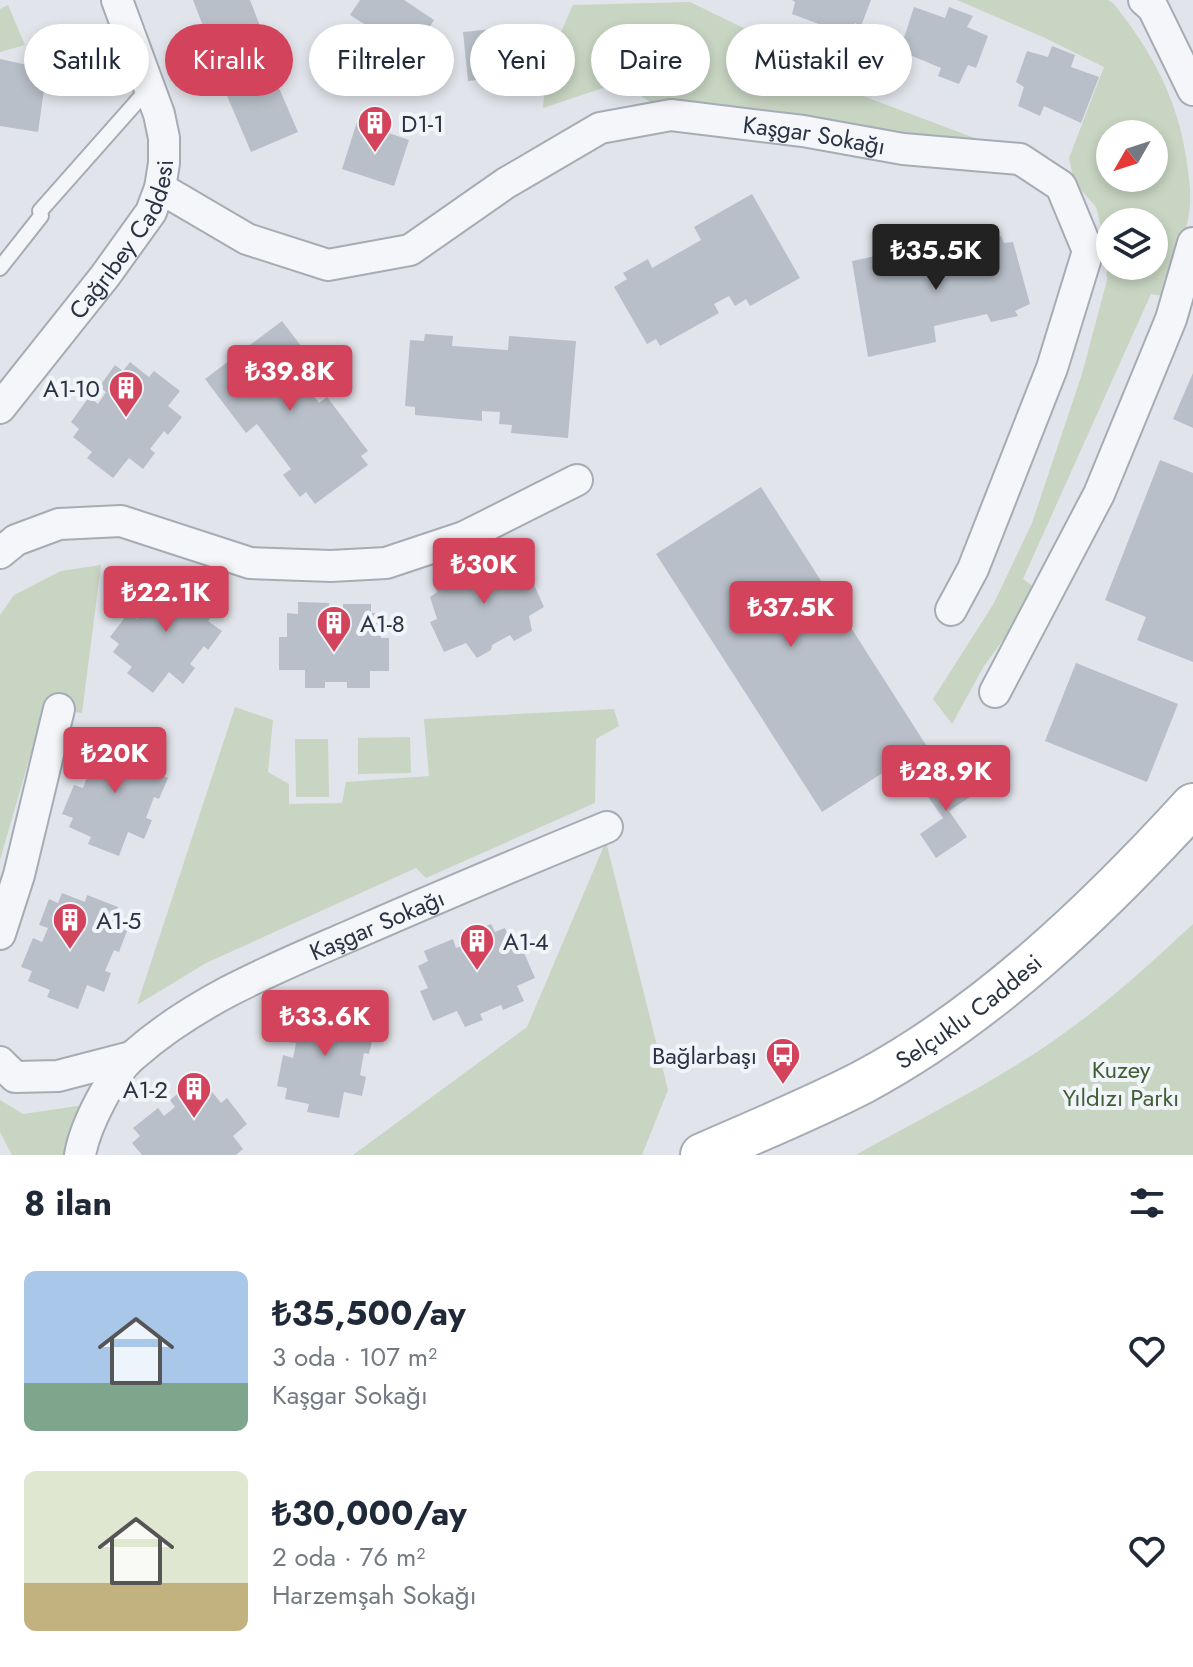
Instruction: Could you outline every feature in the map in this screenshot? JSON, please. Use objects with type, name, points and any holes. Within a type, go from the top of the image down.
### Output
[{"type":"street","name":"Cağrıbey Caddesi","points":[[117,0],[125,24]]},
{"type":"street","points":[[1144,0],[1153,8],[1193,90]]},
{"type":"street","name":"Cağrıbey Caddesi","points":[[0,408],[105,276],[151,212],[160,188],[164,138],[159,114],[149,91]]},
{"type":"street","name":"Kaşgar Sokağı","points":[[160,188],[247,239],[328,265],[410,250],[506,183],[600,128],[671,115],[803,131],[903,149],[1020,159],[1061,186],[1088,251],[1052,368],[973,569],[951,610]]},
{"type":"street","points":[[995,692],[1099,494],[1171,319],[1193,243]]},
{"type":"street","points":[[0,553],[16,540],[59,524],[121,521],[250,563],[331,566],[386,563],[464,537],[577,480]]},
{"type":"street","points":[[0,934],[19,875],[59,709]]},
{"type":"street","name":"Selçuklu Caddesi","points":[[702,1155],[863,1082],[960,1020],[1033,961],[1129,876],[1193,805]]},
{"type":"street","name":"Kaşgar Sokağı","points":[[80,1155],[82,1143],[107,1090],[131,1057],[219,995],[461,886],[607,827]]},
{"type":"street","points":[[0,1062],[15,1077],[58,1076],[131,1057]]},
{"type":"lane","points":[[0,268],[41,214],[142,96]]},
{"type":"green space","points":[[957,0],[1108,0],[1113,3],[1152,59],[1170,97],[1183,140],[1190,207],[1169,297],[1151,294],[1023,579],[1039,591],[984,666],[952,724],[933,699],[994,603],[1032,523],[1082,374],[1107,280],[1168,280],[1168,208],[1096,208],[1074,182],[1069,158],[1104,67]]},
{"type":"green space","points":[[690,2],[735,24],[726,24],[726,96],[863,96],[1009,151],[653,104],[641,96],[710,96],[710,24],[591,24],[591,92],[543,108],[544,96],[575,96],[575,24],[564,24],[573,5]]},
{"type":"green space","points":[[8,5],[24,45],[0,52],[0,9]]},
{"type":"green space","points":[[101,565],[82,713],[44,708],[0,860],[0,615],[14,595],[61,571]]},
{"type":"green space","points":[[235,707],[273,720],[268,772],[289,784],[289,804],[342,803],[346,782],[429,776],[424,719],[614,709],[619,726],[596,739],[595,803],[426,878],[416,868],[206,963],[137,1005]]},
{"type":"green space","points":[[410,737],[411,773],[358,774],[358,738]]},
{"type":"green space","points":[[295,739],[328,739],[329,797],[296,797]]},
{"type":"green space","points":[[606,841],[668,1090],[642,1155],[353,1155],[527,1027]]},
{"type":"green space","name":"Kuzey Yıldızı Parkı","points":[[1193,924],[1193,1155],[856,1155],[990,1081],[1042,1048],[1116,993]]},
{"type":"green space","points":[[0,1100],[23,1114],[91,1104],[68,1155],[12,1155],[0,1132]]},
{"type":"building","points":[[193,0],[250,0],[259,24],[202,24]]},
{"type":"building","points":[[360,0],[404,0],[434,20],[431,24],[364,24],[350,15]]},
{"type":"building","points":[[792,0],[871,0],[862,24],[819,24],[792,14],[795,2]]},
{"type":"building","points":[[914,7],[945,18],[949,7],[973,16],[967,27],[988,36],[976,68],[968,65],[959,84],[938,76],[941,68],[912,56],[912,24],[908,24]]},
{"type":"building","points":[[470,31],[470,81],[468,81],[463,32]]},
{"type":"building","points":[[1052,46],[1075,55],[1071,67],[1099,77],[1081,123],[1044,106],[1040,116],[1018,106],[1024,87],[1016,82],[1027,51],[1048,57]]},
{"type":"building","points":[[0,59],[24,64],[24,96],[43,96],[38,132],[0,126]]},
{"type":"building","points":[[227,96],[282,96],[298,132],[251,152]]},
{"type":"building","name":"D1-1","points":[[357,122],[409,140],[394,186],[342,169]]},
{"type":"building","points":[[752,194],[800,278],[750,306],[746,299],[735,306],[729,296],[714,304],[719,313],[660,346],[656,339],[647,344],[614,287],[627,279],[623,273],[648,259],[652,268],[701,240],[694,227]]},
{"type":"building","points":[[1001,236],[1004,243],[1013,242],[1030,304],[1015,311],[1018,316],[991,322],[987,314],[934,326],[936,342],[868,357],[852,261],[904,250],[906,257],[918,254],[923,266],[938,260],[936,251]]},
{"type":"building","points":[[282,321],[317,367],[310,372],[318,382],[309,389],[319,403],[327,397],[368,451],[361,456],[368,465],[315,504],[306,492],[300,497],[283,475],[291,469],[257,424],[246,433],[205,379]]},
{"type":"building","points":[[425,334],[453,336],[452,346],[508,350],[509,336],[576,341],[568,438],[511,433],[512,425],[499,424],[500,412],[482,411],[482,421],[415,415],[415,407],[405,406],[410,340],[424,341]]},
{"type":"building","name":"A1-10","points":[[130,362],[149,377],[154,371],[180,391],[168,406],[182,417],[168,435],[164,431],[150,449],[155,453],[143,469],[129,458],[113,478],[87,458],[92,452],[73,437],[79,429],[71,422],[89,397],[98,404],[106,392],[99,387],[115,365],[123,371]]},
{"type":"building","points":[[1193,373],[1193,428],[1173,419]]},
{"type":"building","points":[[1160,460],[1193,473],[1193,662],[1137,640],[1146,617],[1105,600]]},
{"type":"building","points":[[761,487],[926,745],[822,812],[656,554]]},
{"type":"building","points":[[501,554],[503,561],[516,559],[522,581],[531,578],[544,607],[529,616],[532,631],[514,641],[510,635],[477,658],[466,643],[444,652],[430,622],[437,619],[430,597],[437,592],[433,583],[461,571],[467,579],[479,573],[475,565]]},
{"type":"building","points":[[169,577],[189,592],[194,586],[220,606],[208,621],[222,631],[208,650],[204,646],[190,664],[195,668],[183,684],[169,672],[153,693],[127,673],[132,667],[113,652],[119,644],[110,637],[129,612],[137,619],[146,607],[139,601],[155,580],[163,585]]},
{"type":"building","name":"A1-8","points":[[298,602],[329,603],[329,613],[343,613],[343,604],[371,604],[371,613],[382,613],[381,638],[389,638],[389,671],[370,671],[370,688],[347,688],[347,682],[325,682],[325,688],[305,688],[305,670],[279,670],[279,637],[287,637],[287,613],[298,614]]},
{"type":"building","points":[[1076,663],[1178,704],[1147,782],[1045,741]]},
{"type":"building","points":[[102,739],[126,749],[128,742],[159,754],[152,771],[168,778],[159,799],[154,797],[146,818],[152,820],[144,839],[128,832],[119,856],[88,844],[91,837],[69,827],[73,818],[62,814],[74,785],[83,788],[88,775],[80,771],[90,746],[99,750]]},
{"type":"building","points":[[955,769],[973,795],[949,811],[967,837],[936,858],[920,834],[943,818],[924,791]]},
{"type":"building","name":"A1-5","points":[[62,893],[85,902],[87,895],[118,907],[111,925],[127,931],[119,952],[114,950],[105,971],[111,973],[104,992],[87,985],[78,1009],[47,997],[50,990],[28,981],[32,971],[21,967],[33,938],[42,942],[48,928],[39,925],[49,899],[58,903]]},
{"type":"building","name":"A1-4","points":[[491,924],[495,932],[505,928],[515,951],[522,948],[535,978],[517,986],[524,1001],[503,1010],[501,1005],[480,1014],[483,1020],[465,1027],[457,1011],[433,1021],[420,991],[428,988],[418,966],[428,961],[424,951],[453,939],[456,948],[470,943],[466,934]]},
{"type":"building","points":[[329,1003],[361,1010],[357,1028],[374,1032],[369,1054],[364,1053],[360,1075],[366,1077],[362,1096],[344,1092],[339,1118],[307,1112],[309,1104],[285,1099],[287,1088],[277,1086],[283,1055],[293,1058],[296,1043],[286,1042],[292,1015],[301,1017],[303,1006],[327,1011]]},
{"type":"building","name":"A1-2","points":[[191,1083],[197,1090],[205,1083],[221,1103],[227,1098],[247,1124],[233,1136],[243,1149],[236,1155],[142,1155],[132,1143],[140,1136],[133,1128],[158,1108],[164,1116],[175,1107],[170,1100]]},
{"type":"place","name":"D1-1","points":[[375,154]]},
{"type":"place","name":"A1-10","points":[[126,419]]},
{"type":"place","name":"A1-8","points":[[334,654]]},
{"type":"place","name":"A1-5","points":[[70,951]]},
{"type":"place","name":"A1-4","points":[[477,972]]},
{"type":"place","name":"Bağlarbaşı","points":[[783,1086]]},
{"type":"place","name":"A1-2","points":[[194,1120]]}]
